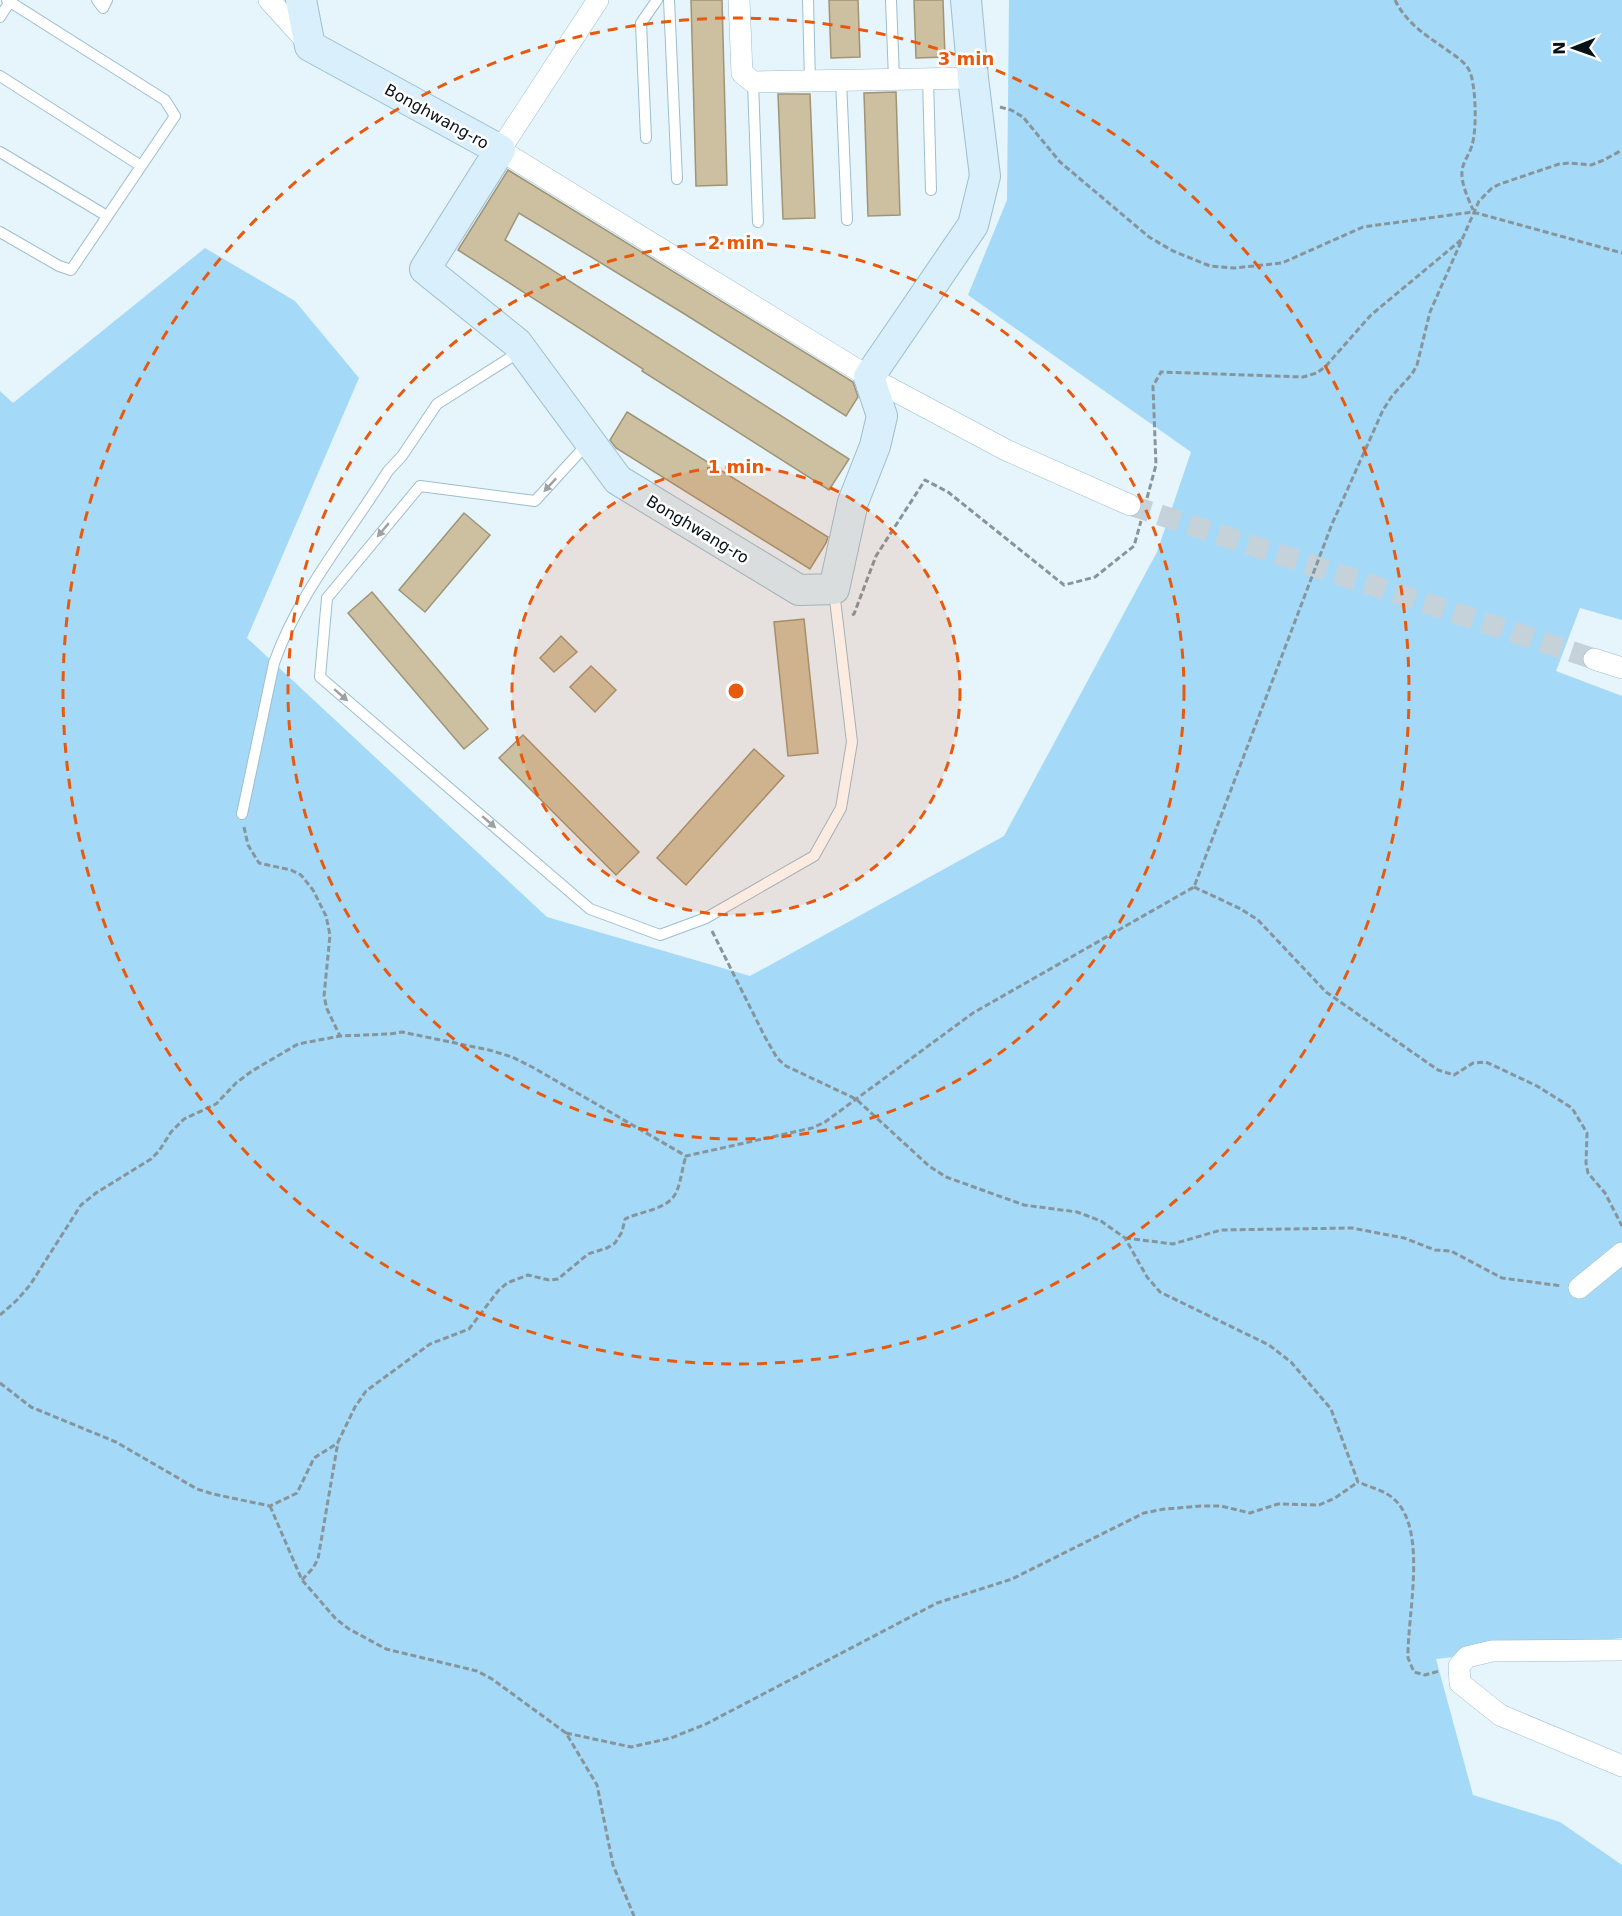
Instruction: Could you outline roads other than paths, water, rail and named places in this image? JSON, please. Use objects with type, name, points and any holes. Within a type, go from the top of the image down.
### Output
[{"type":"street","points":[[269,0],[310,46]]},
{"type":"street","points":[[301,0],[310,46]]},
{"type":"street","points":[[598,0],[500,150],[869,377],[1006,450],[1140,505]]},
{"type":"street","points":[[739,0],[742,73],[753,82],[973,78]]},
{"type":"street","points":[[869,377],[973,225],[985,176],[966,0]]},
{"type":"street","name":"Bonghwang-ro","points":[[310,46],[500,150],[425,269],[517,343],[618,480],[799,590],[834,589]]},
{"type":"street","points":[[834,589],[853,502],[875,446],[882,416],[869,377]]},
{"type":"street","points":[[1594,659],[1622,668]]},
{"type":"street","points":[[1580,1288],[1622,1253]]},
{"type":"street","points":[[1622,1650],[1492,1651],[1463,1661],[1460,1683],[1500,1715],[1622,1766]]},
{"type":"lane","points":[[97,0],[103,8],[107,0]]},
{"type":"lane","points":[[646,138],[641,23],[657,0]]},
{"type":"lane","points":[[669,0],[676,179]]},
{"type":"lane","points":[[808,0],[810,81]]},
{"type":"lane","points":[[891,0],[894,79]]},
{"type":"lane","points":[[0,17],[9,1],[165,100],[175,116],[71,270],[58,266],[0,232]]},
{"type":"lane","points":[[0,76],[141,166]]},
{"type":"lane","points":[[928,78],[931,190]]},
{"type":"lane","points":[[841,80],[847,220]]},
{"type":"lane","points":[[753,82],[758,222]]},
{"type":"lane","points":[[0,152],[107,216]]},
{"type":"lane","points":[[242,814],[274,663],[299,606],[388,471],[402,456],[437,404],[522,350]]},
{"type":"lane","points":[[590,442],[535,501],[420,486],[327,598],[320,677],[590,909],[660,935],[706,918],[814,856],[841,808],[852,742],[834,589]]},
{"type":"tunnel","points":[[1130,505],[1594,659]]}]
